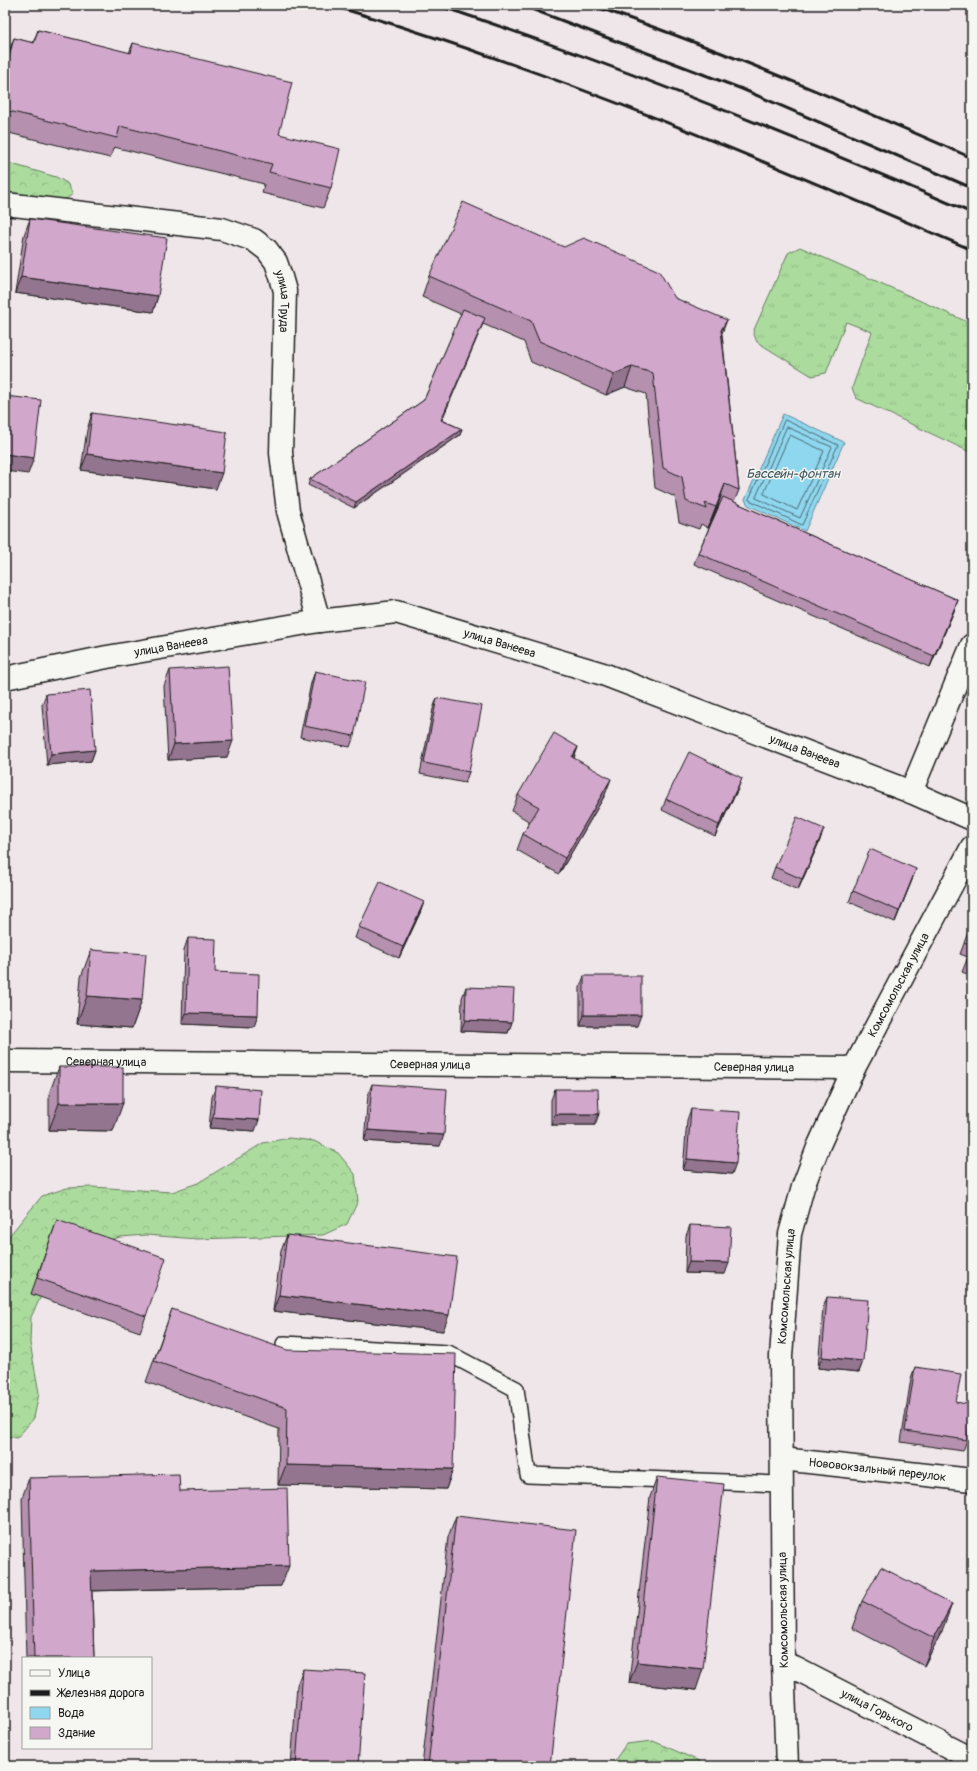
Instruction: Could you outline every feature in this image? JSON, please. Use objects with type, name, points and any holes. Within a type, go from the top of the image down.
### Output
[{"type":"street","name":"улица Труда","points":[[5,204],[222,229],[254,240],[267,250],[276,262],[285,291],[281,453],[288,512],[319,621]]},
{"type":"street","name":"улица Ванеева","points":[[5,678],[107,657],[319,621],[396,612],[603,674],[911,792],[972,819]]},
{"type":"street","points":[[911,792],[972,645]]},
{"type":"street","name":"Комсомольская улица","points":[[787,1766],[783,1662],[781,1356],[790,1234],[803,1187],[816,1152],[854,1068],[972,847]]},
{"type":"street","name":"Северная улица","points":[[5,1061],[854,1068]]},
{"type":"street","name":"Нововокзальный переулок","points":[[782,1459],[972,1480]]},
{"type":"street","name":"улица Горького","points":[[783,1662],[972,1759]]},
{"type":"lane","points":[[284,1344],[448,1353],[516,1389],[528,1475],[782,1484]]},
{"type":"green space","points":[[5,162],[56,177],[67,183],[73,194],[63,201],[5,194]]},
{"type":"green space","points":[[800,247],[972,324],[972,453],[856,398],[852,388],[872,332],[846,322],[826,373],[812,376],[757,342],[753,332],[788,253]]},
{"type":"green space","points":[[289,1138],[314,1141],[338,1153],[355,1174],[358,1201],[347,1224],[323,1235],[197,1239],[146,1235],[120,1237],[70,1253],[53,1271],[31,1317],[30,1343],[39,1393],[34,1418],[17,1438],[5,1436],[5,1243],[42,1196],[67,1188],[92,1187],[172,1192],[198,1183],[263,1143]]},
{"type":"green space","points":[[653,1741],[699,1761],[704,1766],[611,1766],[626,1744]]},
{"type":"water","name":"Бассейн-фонтан","points":[[783,414],[844,442],[805,531],[748,505],[745,500]]},
{"type":"building","points":[[38,30],[131,53],[133,43],[292,82],[279,134],[340,149],[331,188],[269,172],[272,164],[120,126],[117,138],[5,110],[5,72],[14,38],[34,43]]},
{"type":"building","points":[[463,202],[564,247],[584,238],[659,271],[675,298],[727,320],[721,330],[739,490],[725,484],[716,507],[705,503],[707,509],[686,501],[682,477],[663,468],[653,373],[632,367],[614,374],[539,341],[531,321],[429,276]]},
{"type":"building","points":[[30,219],[167,238],[158,296],[21,277]]},
{"type":"building","points":[[463,309],[485,318],[441,420],[462,429],[356,502],[310,479],[424,400]]},
{"type":"building","points":[[5,396],[41,400],[34,458],[5,454]]},
{"type":"building","points":[[92,413],[227,432],[222,473],[87,454]]},
{"type":"building","points":[[723,497],[958,600],[934,656],[698,553]]},
{"type":"building","points":[[228,666],[233,741],[174,744],[170,670]]},
{"type":"building","points":[[315,671],[365,682],[354,736],[304,726]]},
{"type":"building","points":[[90,690],[95,750],[51,754],[46,694]]},
{"type":"building","points":[[437,698],[482,706],[469,772],[424,763]]},
{"type":"building","points":[[554,733],[578,747],[572,757],[611,779],[565,858],[523,834],[539,807],[518,795]]},
{"type":"building","points":[[689,752],[742,778],[719,825],[666,799]]},
{"type":"building","points":[[797,817],[824,829],[802,879],[775,867]]},
{"type":"building","points":[[870,849],[916,869],[899,911],[853,891]]},
{"type":"building","points":[[380,882],[424,902],[403,947],[359,927]]},
{"type":"building","points":[[972,923],[972,946],[964,943]]},
{"type":"building","points":[[188,938],[216,939],[215,972],[259,974],[258,1015],[186,1013]]},
{"type":"building","points":[[972,948],[972,963],[967,961]]},
{"type":"building","points":[[91,950],[146,954],[142,1000],[87,996]]},
{"type":"building","points":[[584,976],[641,976],[641,1015],[584,1015]]},
{"type":"building","points":[[466,987],[514,989],[512,1022],[465,1020]]},
{"type":"building","points":[[59,1067],[123,1067],[123,1103],[59,1103]]},
{"type":"building","points":[[372,1084],[447,1089],[444,1135],[368,1130]]},
{"type":"building","points":[[216,1086],[261,1090],[259,1120],[213,1117]]},
{"type":"building","points":[[555,1089],[598,1089],[599,1114],[555,1114]]},
{"type":"building","points":[[691,1109],[740,1112],[736,1163],[687,1159]]},
{"type":"building","points":[[57,1220],[166,1258],[146,1316],[37,1278]]},
{"type":"building","points":[[690,1225],[731,1227],[729,1263],[689,1262]]},
{"type":"building","points":[[287,1235],[457,1257],[449,1315],[279,1295]]},
{"type":"building","points":[[827,1297],[868,1300],[863,1361],[822,1357]]},
{"type":"building","points":[[172,1309],[287,1350],[456,1354],[453,1469],[286,1465],[287,1408],[154,1361]]},
{"type":"building","points":[[915,1367],[961,1374],[956,1402],[972,1405],[967,1440],[905,1431]]},
{"type":"building","points":[[179,1474],[180,1491],[287,1488],[289,1566],[91,1571],[94,1657],[34,1657],[29,1478]]},
{"type":"building","points":[[657,1477],[724,1484],[703,1669],[637,1662]]},
{"type":"building","points":[[456,1516],[576,1530],[550,1766],[428,1766]]},
{"type":"building","points":[[881,1567],[952,1604],[934,1638],[862,1601]]},
{"type":"building","points":[[303,1669],[365,1673],[358,1766],[296,1766]]},
{"type":"railway","points":[[330,5],[412,30],[574,87],[735,150],[972,250]]},
{"type":"railway","points":[[437,5],[572,52],[706,103],[840,157],[972,213]]},
{"type":"railway","points":[[521,5],[742,89],[972,188]]},
{"type":"railway","points":[[591,5],[783,77],[972,158]]}]
